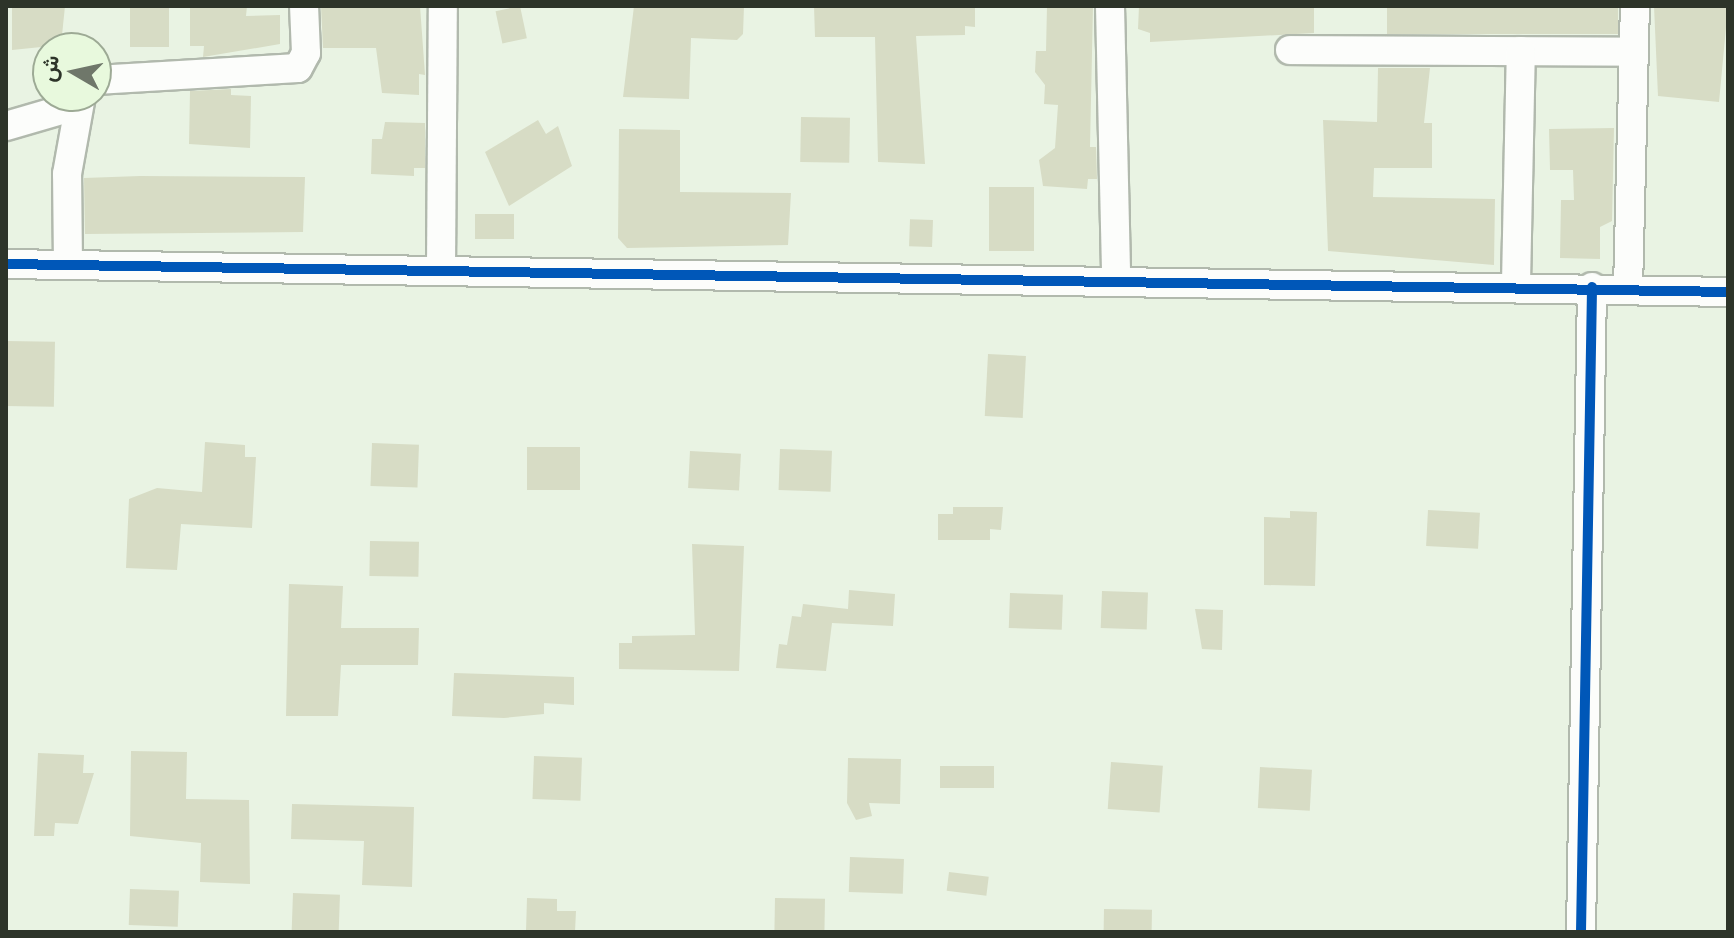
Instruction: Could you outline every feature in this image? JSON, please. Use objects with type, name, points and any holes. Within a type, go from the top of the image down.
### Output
[{"type":"street","points":[[112,79],[298,68],[306,53],[304,6]]},
{"type":"street","points":[[441,268],[443,6]]},
{"type":"street","points":[[1110,6],[1116,276]]},
{"type":"street","points":[[1628,289],[1635,6]]},
{"type":"street","points":[[1290,50],[1634,52]]},
{"type":"street","points":[[1516,283],[1521,51]]},
{"type":"street","points":[[6,126],[46,112]]},
{"type":"street","points":[[68,265],[77,112]]},
{"type":"street","points":[[6,264],[1116,276],[1516,283],[1728,292]]},
{"type":"street","points":[[1581,932],[1592,287]]},
{"type":"building","points":[[12,6],[65,6],[62,32],[32,32],[32,48],[12,50]]},
{"type":"building","points":[[130,6],[169,6],[169,47],[130,47]]},
{"type":"building","points":[[190,6],[247,6],[246,16],[280,15],[280,44],[203,57],[204,46],[190,46]]},
{"type":"building","points":[[321,6],[420,6],[425,75],[419,74],[419,95],[382,93],[376,48],[323,48]]},
{"type":"building","points":[[520,6],[527,38],[502,43],[496,11]]},
{"type":"building","points":[[634,6],[744,6],[743,34],[737,40],[691,38],[689,99],[623,97]]},
{"type":"building","points":[[814,6],[975,6],[975,27],[965,26],[965,35],[916,36],[925,164],[878,162],[875,37],[815,37]]},
{"type":"building","points":[[1047,6],[1093,6],[1090,147],[1096,147],[1097,179],[1088,179],[1087,189],[1043,186],[1039,160],[1055,148],[1058,105],[1044,104],[1045,85],[1035,72],[1036,51],[1046,51]]},
{"type":"building","points":[[1139,6],[1314,6],[1314,33],[1150,42],[1150,33],[1138,29]]},
{"type":"building","points":[[1387,6],[1618,6],[1618,34],[1387,34]]},
{"type":"building","points":[[1654,6],[1728,6],[1719,102],[1658,96]]},
{"type":"building","points":[[1378,68],[1430,68],[1424,123],[1432,123],[1432,168],[1374,168],[1373,197],[1495,199],[1494,265],[1328,251],[1323,120],[1377,122]]},
{"type":"building","points":[[231,89],[231,95],[251,96],[250,148],[189,144],[190,91]]},
{"type":"building","points":[[801,117],[850,118],[849,163],[800,162]]},
{"type":"building","points":[[538,120],[546,134],[558,126],[572,166],[509,206],[485,152]]},
{"type":"building","points":[[385,122],[425,123],[425,168],[414,168],[414,176],[371,174],[372,139],[382,139]]},
{"type":"building","points":[[1614,128],[1612,221],[1600,227],[1600,259],[1560,258],[1561,200],[1574,200],[1573,170],[1550,170],[1549,129]]},
{"type":"building","points":[[619,129],[680,130],[680,192],[791,193],[788,245],[627,248],[618,238]]},
{"type":"building","points":[[305,177],[303,232],[85,234],[84,178]]},
{"type":"building","points":[[989,187],[1034,187],[1034,251],[989,251]]},
{"type":"building","points":[[475,214],[514,214],[514,239],[475,239]]},
{"type":"building","points":[[910,219],[933,220],[932,247],[909,246]]},
{"type":"building","points":[[6,341],[55,342],[54,407],[6,406]]},
{"type":"building","points":[[988,354],[1026,356],[1023,418],[985,416]]},
{"type":"building","points":[[205,442],[245,445],[245,457],[256,457],[252,528],[181,524],[177,570],[126,568],[129,499],[157,488],[202,492]]},
{"type":"building","points":[[372,443],[419,445],[417,488],[370,486]]},
{"type":"building","points":[[527,447],[580,447],[580,490],[527,490]]},
{"type":"building","points":[[780,449],[832,451],[831,492],[779,490]]},
{"type":"building","points":[[690,451],[741,454],[739,491],[688,488]]},
{"type":"building","points":[[953,507],[1003,507],[1001,530],[990,529],[990,540],[938,540],[938,514],[953,514]]},
{"type":"building","points":[[1428,510],[1480,513],[1478,549],[1426,546]]},
{"type":"building","points":[[1290,511],[1317,512],[1315,586],[1264,585],[1264,517],[1290,518]]},
{"type":"building","points":[[370,541],[419,542],[418,577],[369,576]]},
{"type":"building","points":[[692,544],[744,546],[739,671],[619,669],[619,643],[632,643],[632,636],[695,635]]},
{"type":"building","points":[[289,584],[343,586],[341,628],[419,628],[418,665],[341,665],[338,716],[286,716]]},
{"type":"building","points":[[849,590],[895,594],[893,626],[832,623],[826,671],[776,668],[779,644],[787,645],[792,616],[801,617],[803,604],[848,609]]},
{"type":"building","points":[[1102,591],[1148,593],[1147,630],[1101,628]]},
{"type":"building","points":[[1010,593],[1063,595],[1062,630],[1009,628]]},
{"type":"building","points":[[1195,609],[1223,610],[1222,650],[1202,649]]},
{"type":"building","points":[[454,673],[574,677],[574,705],[544,703],[544,714],[504,718],[452,716]]},
{"type":"building","points":[[131,751],[187,752],[186,799],[249,800],[250,884],[200,882],[201,843],[130,836]]},
{"type":"building","points":[[38,753],[84,755],[83,773],[94,773],[78,824],[55,823],[54,836],[34,836]]},
{"type":"building","points":[[534,756],[582,758],[580,801],[532,799]]},
{"type":"building","points":[[848,758],[901,759],[900,804],[869,803],[872,816],[856,820],[847,803]]},
{"type":"building","points":[[1111,762],[1163,766],[1160,813],[1108,809]]},
{"type":"building","points":[[940,766],[994,766],[994,788],[940,788]]},
{"type":"building","points":[[1260,767],[1312,770],[1310,811],[1258,808]]},
{"type":"building","points":[[292,804],[414,807],[412,887],[362,885],[364,841],[291,839]]},
{"type":"building","points":[[850,857],[904,859],[903,894],[849,892]]},
{"type":"building","points":[[949,872],[989,877],[986,896],[947,891]]},
{"type":"building","points":[[130,889],[179,891],[178,927],[129,925]]},
{"type":"building","points":[[293,893],[340,895],[339,932],[292,932]]},
{"type":"building","points":[[527,898],[557,899],[557,911],[576,911],[575,932],[526,931]]},
{"type":"building","points":[[775,898],[825,899],[824,932],[774,932]]},
{"type":"building","points":[[1104,909],[1152,910],[1152,932],[1104,932]]},
{"type":"cycle path","points":[[6,264],[1728,292]]},
{"type":"cycle path","points":[[1581,932],[1592,287]]}]
